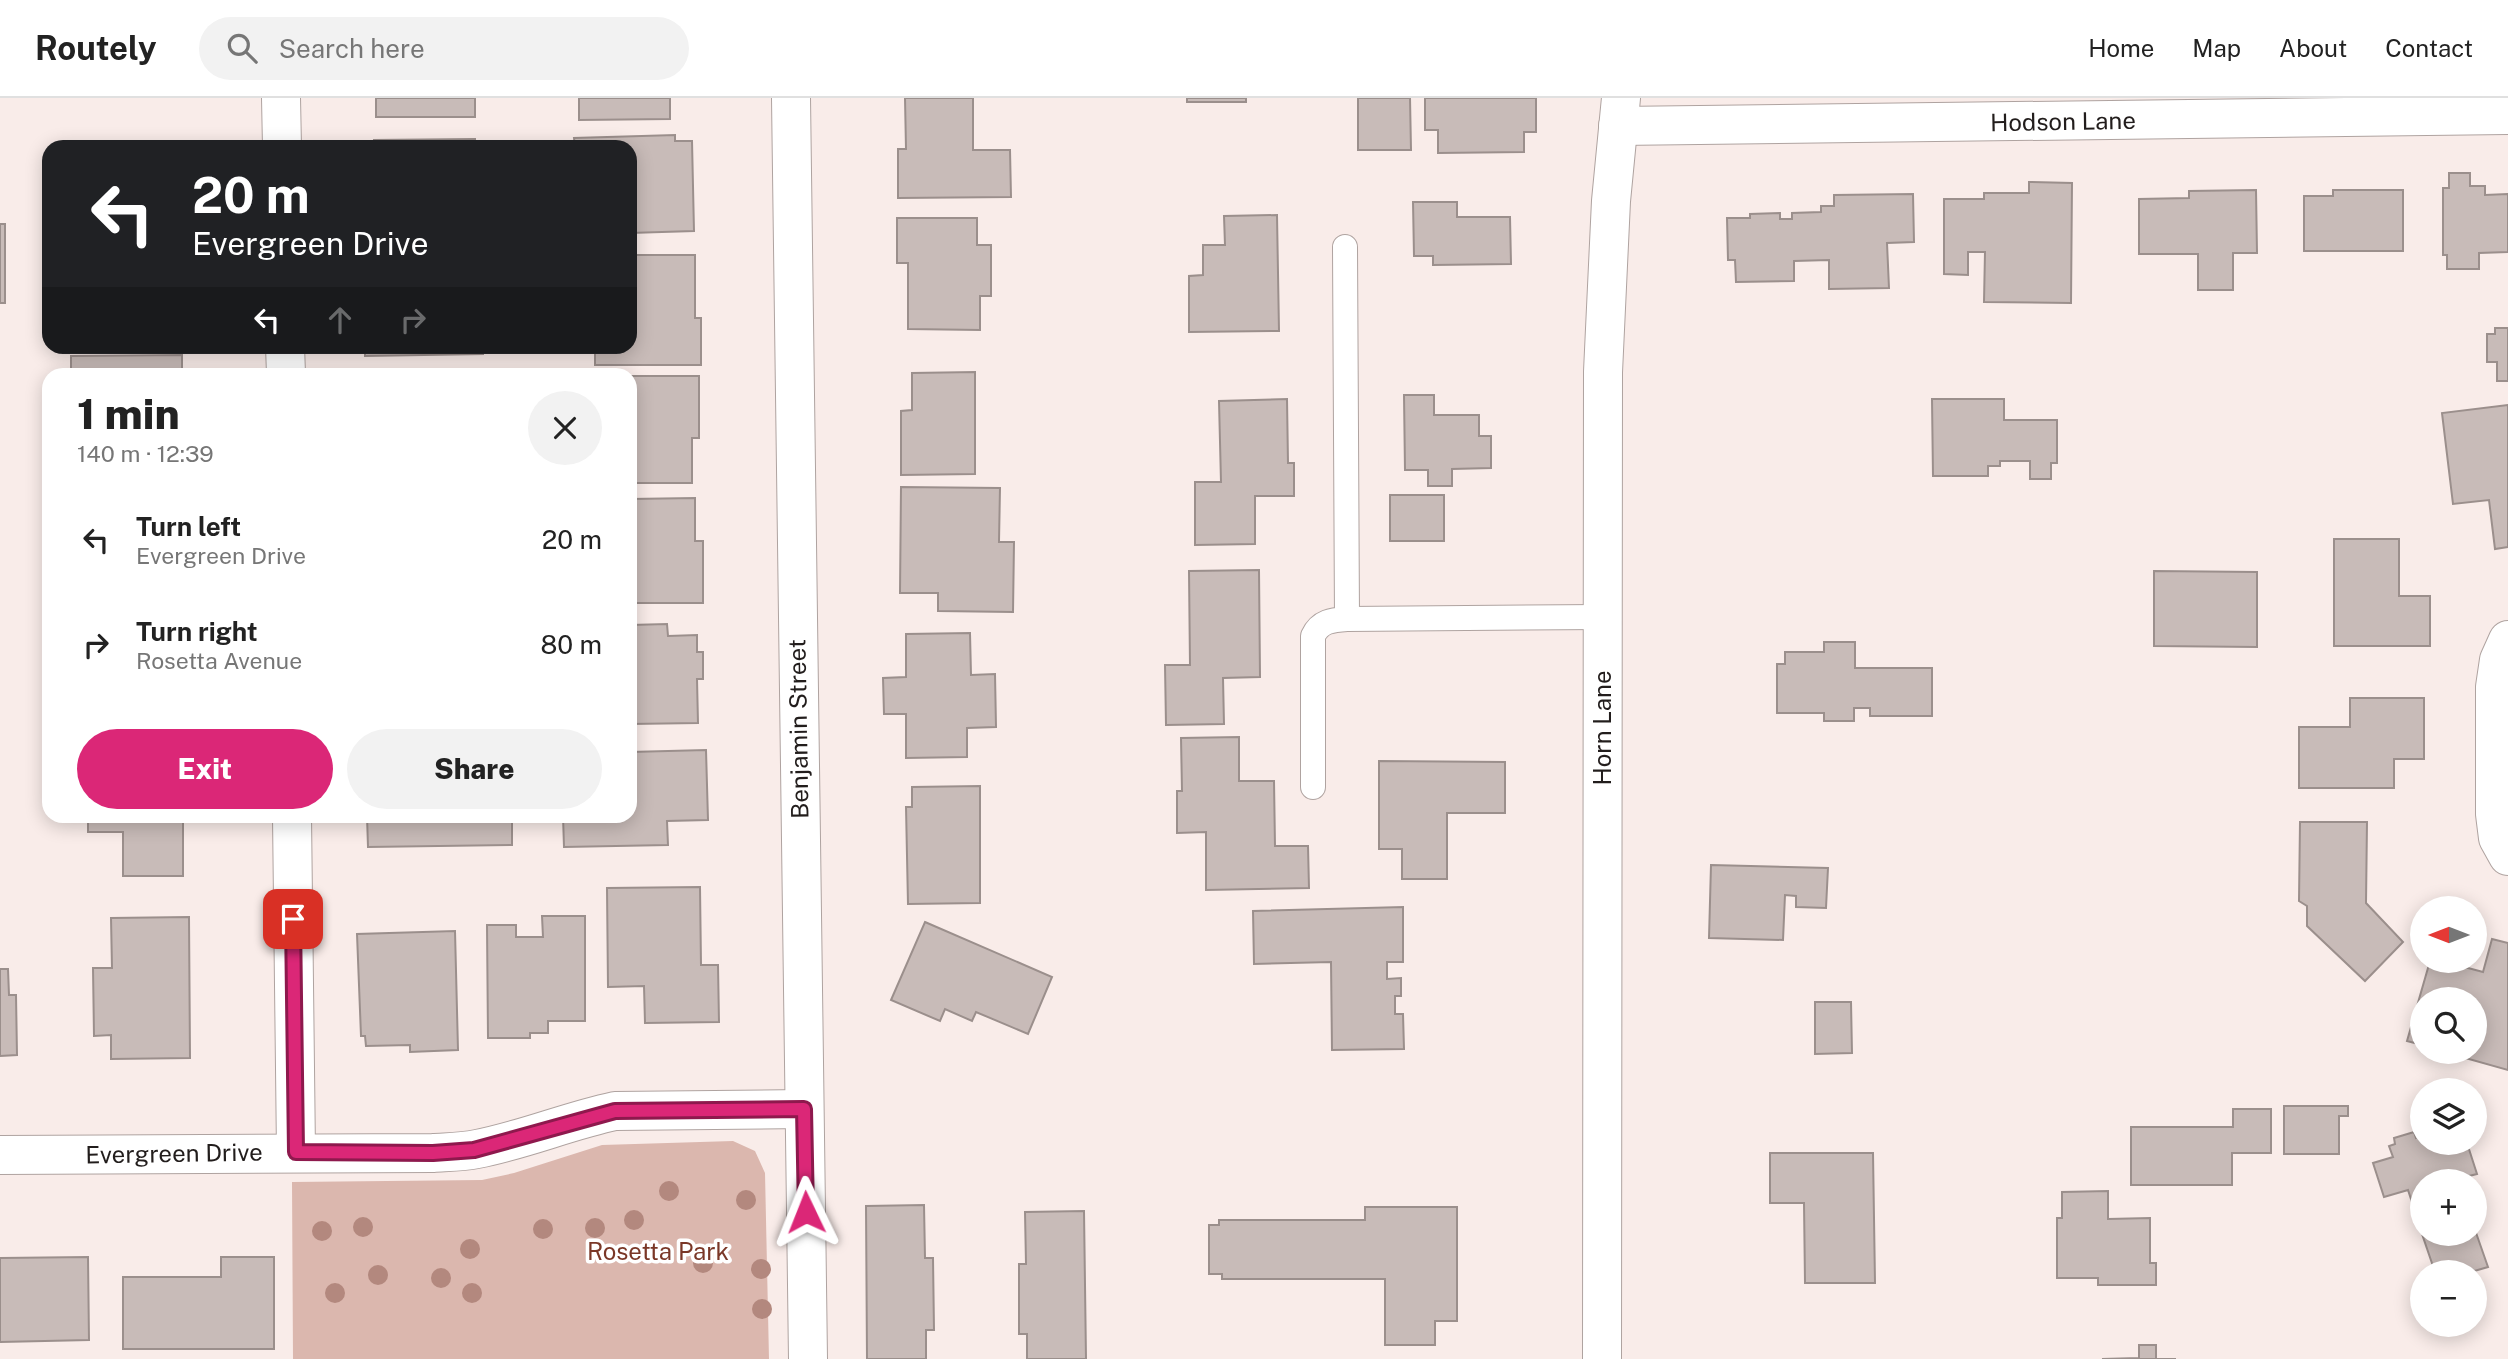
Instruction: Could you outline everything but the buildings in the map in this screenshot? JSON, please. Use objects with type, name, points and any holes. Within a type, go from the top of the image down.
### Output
[{"type":"street","points":[[281,98],[282,140]]},
{"type":"street","name":"Benjamin Street","points":[[791,98],[808,1359]]},
{"type":"street","name":"Hodson Lane","points":[[1619,112],[2508,115]]},
{"type":"street","name":"Horn Lane","points":[[1602,1359],[1603,372],[1611,201],[1619,112]]},
{"type":"street","points":[[2508,640],[2499,660],[2495,687],[2495,814],[2498,838],[2508,856]]},
{"type":"street","points":[[292,823],[296,1152]]},
{"type":"street","name":"Evergreen Drive","points":[[0,1155],[433,1153],[474,1150],[615,1111],[804,1109]]},
{"type":"lane","points":[[1345,247],[1347,619]]},
{"type":"lane","points":[[1312,787],[1312,636],[1316,628],[1324,623],[1347,619],[1603,617]]},
{"type":"green space","name":"Rosetta Park","points":[[733,1141],[755,1151],[765,1173],[769,1359],[293,1359],[292,1182],[482,1180],[514,1173],[602,1145]]},
{"type":"route","points":[[293,919],[296,1152],[433,1153],[474,1150],[585,1117],[637,1109],[804,1109],[806,1212]]}]
